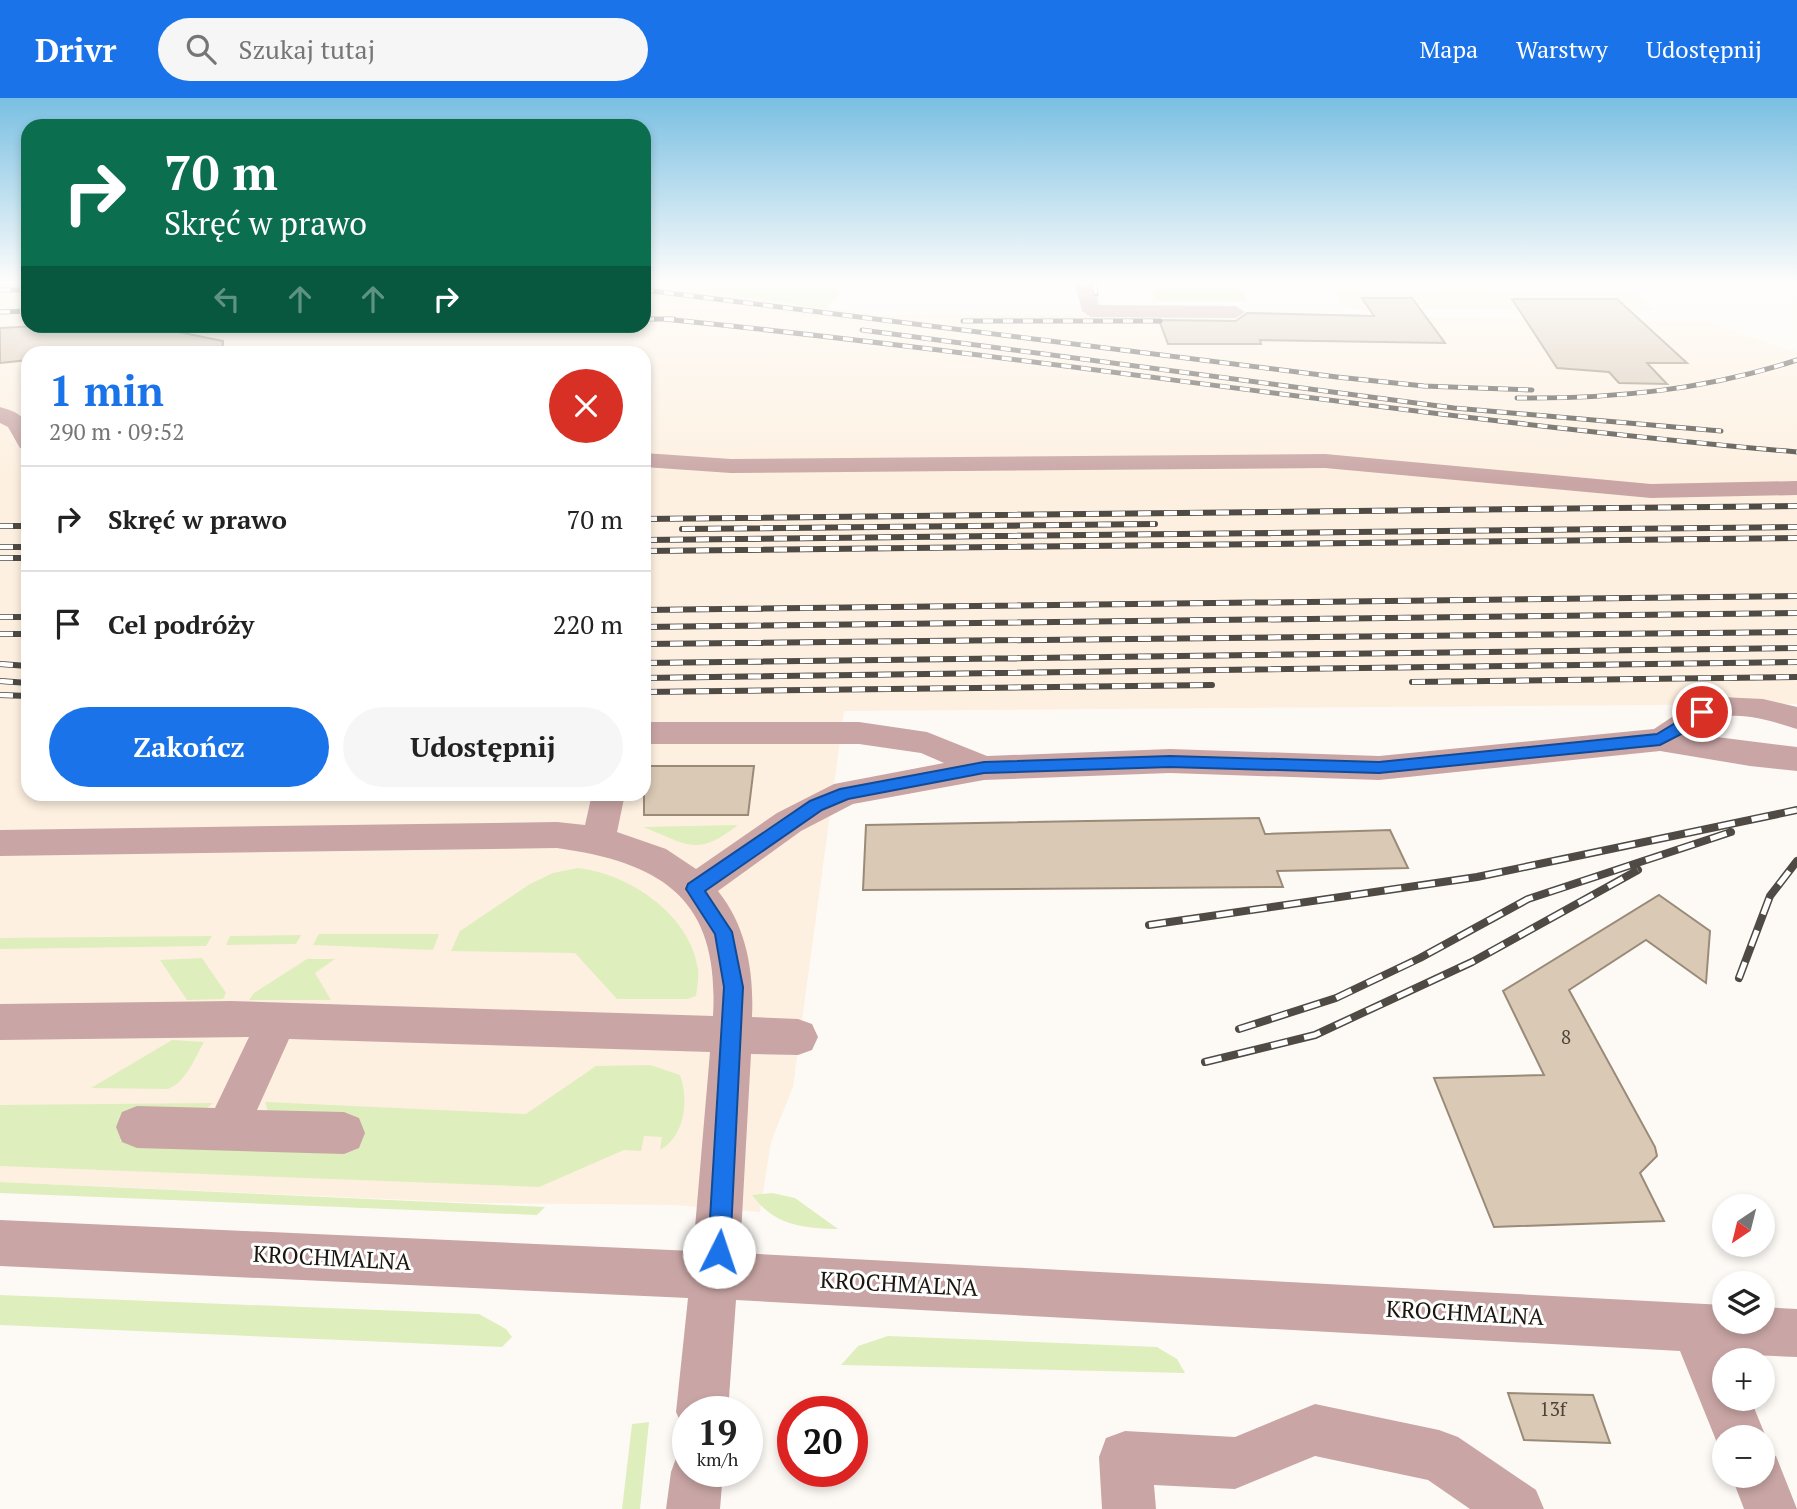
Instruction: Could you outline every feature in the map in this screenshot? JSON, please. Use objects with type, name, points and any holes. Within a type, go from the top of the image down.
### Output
[{"type":"street","points":[[0,414],[18,423],[21,429]]},
{"type":"street","points":[[651,460],[731,466],[1325,461],[1651,491],[1797,488]]},
{"type":"street","points":[[1660,740],[1692,723],[1702,712],[1743,707],[1772,710],[1797,718]]},
{"type":"street","points":[[651,733],[859,733],[927,743],[984,768]]},
{"type":"street","points":[[694,889],[789,822],[826,801],[846,793],[984,768],[1170,761],[1379,768],[1660,740],[1750,755],[1797,759]]},
{"type":"street","points":[[598,840],[607,801]]},
{"type":"street","points":[[0,843],[557,835],[598,840],[638,850],[660,860],[694,889],[717,922],[726,945],[733,987],[726,1160],[704,1396]]},
{"type":"street","points":[[227,1129],[277,1020]]},
{"type":"street","points":[[0,1022],[277,1020],[798,1037]]},
{"type":"street","points":[[136,1127],[344,1133]]},
{"type":"street","name":"KROCHMALNA","points":[[0,1243],[717,1276],[1797,1333]]},
{"type":"street","points":[[1695,1328],[1712,1369]]},
{"type":"street","points":[[1129,1509],[1125,1457],[1235,1463],[1315,1430],[1439,1455],[1517,1509]]},
{"type":"street","points":[[693,1509],[695,1487]]},
{"type":"street","points":[[1762,1488],[1771,1509]]},
{"type":"shaded area","points":[[0,350],[21,350],[21,801],[651,801],[651,350],[1791,350],[1797,352],[1797,704],[844,711],[793,1087],[771,1142],[760,1212],[674,1205],[478,1203],[0,1182]]},
{"type":"green space","points":[[738,825],[712,842],[701,845],[681,843],[643,827]]},
{"type":"green space","points":[[578,868],[597,872],[636,888],[670,914],[693,949],[698,969],[696,996],[687,999],[617,999],[575,953],[451,951],[460,931],[530,884],[553,873]]},
{"type":"green space","points":[[319,934],[439,934],[433,950],[313,945]]},
{"type":"green space","points":[[301,935],[296,944],[226,945],[230,936]]},
{"type":"green space","points":[[212,936],[206,946],[0,949],[0,938]]},
{"type":"green space","points":[[202,958],[226,993],[223,999],[187,1000],[160,960]]},
{"type":"green space","points":[[307,959],[335,959],[315,973],[331,1000],[249,1000],[254,993]]},
{"type":"green space","points":[[172,1040],[204,1042],[189,1069],[175,1085],[168,1089],[91,1088]]},
{"type":"green space","points":[[650,1065],[680,1075],[683,1085],[683,1117],[675,1136],[668,1144],[660,1150],[662,1137],[644,1136],[641,1151],[624,1150],[539,1187],[0,1166],[0,1105],[213,1103],[203,1111],[134,1114],[120,1141],[348,1147],[268,1112],[265,1102],[526,1114],[596,1066]]},
{"type":"green space","points":[[0,1182],[545,1207],[537,1215],[0,1193]]},
{"type":"green space","points":[[772,1193],[795,1198],[838,1229],[813,1228],[790,1223],[770,1213],[752,1195]]},
{"type":"green space","points":[[0,1295],[479,1314],[506,1329],[512,1337],[502,1347],[0,1325]]},
{"type":"green space","points":[[888,1336],[1157,1347],[1177,1359],[1185,1373],[841,1365],[858,1346]]},
{"type":"green space","points":[[649,1422],[640,1509],[622,1509],[632,1424]]},
{"type":"building","points":[[0,350],[21,350],[21,361],[0,363]]},
{"type":"building","points":[[1545,350],[1673,350],[1687,363],[1647,363],[1667,384],[1619,383],[1609,372],[1557,368]]},
{"type":"building","points":[[651,766],[754,766],[748,815],[644,815],[644,801],[651,801]]},
{"type":"building","points":[[1259,818],[1265,834],[1390,830],[1408,868],[1277,871],[1283,887],[863,890],[866,825]]},
{"type":"building","points":[[1659,895],[1710,931],[1706,983],[1646,940],[1569,990],[1655,1147],[1657,1156],[1640,1173],[1664,1221],[1494,1227],[1434,1078],[1544,1075],[1503,991]]},
{"type":"building","points":[[1508,1393],[1593,1395],[1610,1443],[1524,1440]]},
{"type":"railway","points":[[937,350],[1513,423],[1797,452]]},
{"type":"railway","points":[[1013,350],[1454,408],[1721,431]]},
{"type":"railway","points":[[1121,350],[1424,386],[1532,390]]},
{"type":"railway","points":[[1517,398],[1588,397],[1658,391],[1728,379],[1797,360]]},
{"type":"railway","points":[[651,519],[1797,506]]},
{"type":"railway","points":[[682,529],[1155,524]]},
{"type":"railway","points":[[0,526],[21,526]]},
{"type":"railway","points":[[651,540],[1797,527]]},
{"type":"railway","points":[[651,551],[1797,538]]},
{"type":"railway","points":[[0,547],[21,547]]},
{"type":"railway","points":[[0,558],[21,558]]},
{"type":"railway","points":[[651,610],[1797,596]]},
{"type":"railway","points":[[651,627],[1797,613]]},
{"type":"railway","points":[[0,617],[21,617]]},
{"type":"railway","points":[[651,644],[1797,632]]},
{"type":"railway","points":[[0,634],[21,634]]},
{"type":"railway","points":[[651,663],[1797,648]]},
{"type":"railway","points":[[651,678],[1797,662]]},
{"type":"railway","points":[[0,664],[21,666]]},
{"type":"railway","points":[[1412,682],[1797,677]]},
{"type":"railway","points":[[0,681],[21,682]]},
{"type":"railway","points":[[651,692],[1212,685]]},
{"type":"railway","points":[[0,695],[21,696]]},
{"type":"railway","points":[[1149,925],[1477,877],[1797,810]]},
{"type":"railway","points":[[1239,1029],[1336,998],[1420,958],[1528,899],[1731,832]]},
{"type":"railway","points":[[1739,978],[1770,896],[1797,861]]},
{"type":"railway","points":[[1205,1062],[1315,1035],[1472,962],[1638,870]]},
{"type":"route","points":[[719,1252],[726,1160],[733,987],[730,958],[723,932],[694,889],[816,806],[846,793],[984,768],[1170,761],[1379,768],[1660,740],[1692,723],[1702,712]]}]
